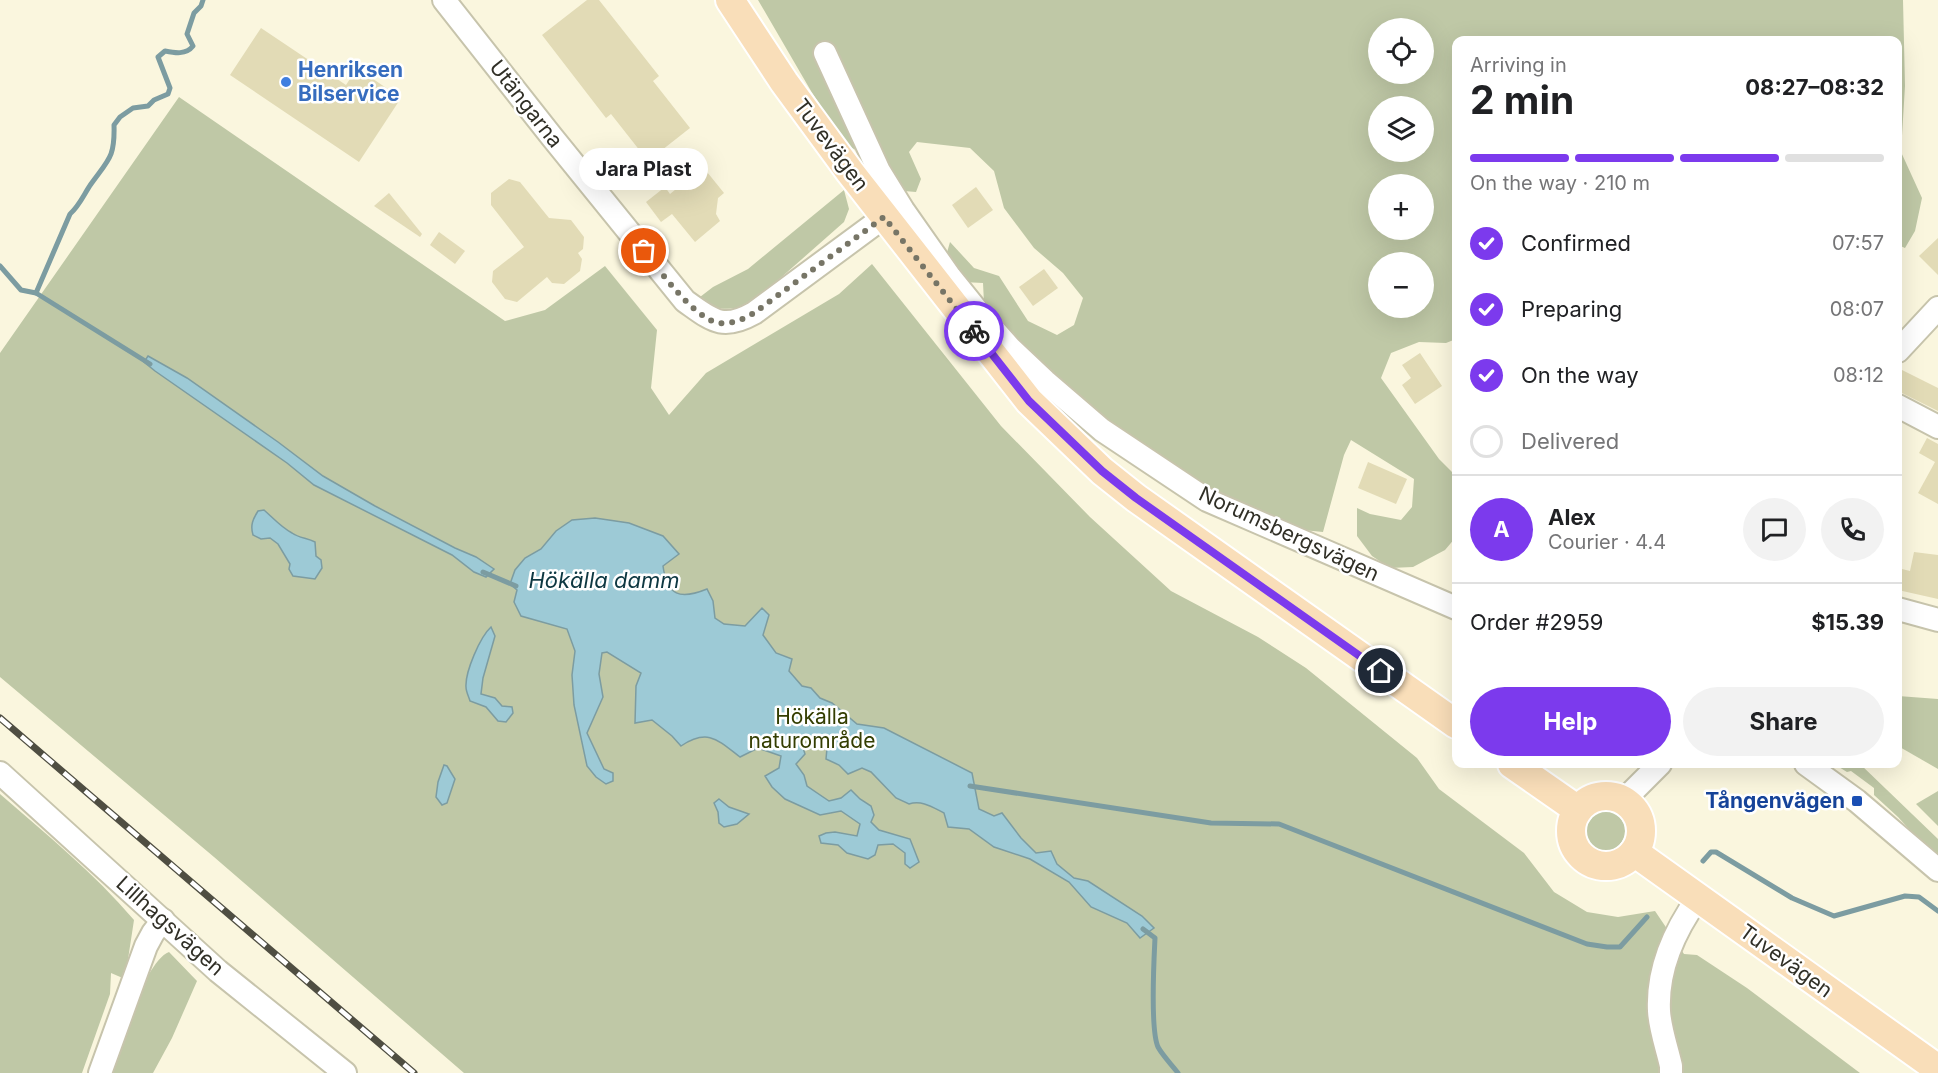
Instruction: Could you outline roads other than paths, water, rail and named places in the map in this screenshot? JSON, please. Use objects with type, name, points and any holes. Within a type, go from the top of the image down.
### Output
[{"type":"main road","name":"Tuvevägen","points":[[730,0],[784,82],[884,217],[1029,401],[1102,471],[1136,498],[1452,721]]},
{"type":"main road","points":[[1518,768],[1578,810]]},
{"type":"main road","points":[[1599,796],[1624,800],[1631,805],[1640,820],[1641,837],[1634,852],[1628,859],[1611,865],[1593,863],[1585,859],[1572,836],[1574,818],[1578,810],[1599,796]]},
{"type":"main road","name":"Tuvevägen","points":[[1634,852],[1938,1069]]},
{"type":"street","name":"Utängarna","points":[[444,0],[685,301],[718,323],[729,323],[754,313],[884,217]]},
{"type":"street","name":"Norumsbergsvägen","points":[[825,53],[879,171],[903,210],[950,277],[979,313],[1010,348],[1045,381],[1102,430],[1208,500],[1452,606]]},
{"type":"street","points":[[1902,347],[1938,308]]},
{"type":"street","points":[[1902,408],[1938,427]]},
{"type":"street","points":[[1902,610],[1938,620]]},
{"type":"street","points":[[1624,800],[1656,768]]},
{"type":"street","points":[[1812,768],[1857,801],[1938,870]]},
{"type":"street","name":"Lillhagsvägen","points":[[0,773],[218,971],[345,1073]]},
{"type":"street","points":[[1671,1073],[1659,1012],[1660,991],[1670,949],[1685,916],[1698,898]]},
{"type":"street","points":[[109,1069],[146,946],[163,920]]},
{"type":"water","points":[[148,356],[187,378],[323,476],[375,506],[476,557],[494,569],[486,577],[474,572],[452,555],[314,485],[287,463],[155,371],[144,362]]},
{"type":"water","points":[[264,510],[288,531],[315,542],[316,556],[321,560],[322,568],[315,579],[293,576],[289,569],[290,564],[278,544],[270,538],[261,539],[253,535],[253,519],[258,511]]},
{"type":"water","name":"Hökälla damm","points":[[595,518],[629,523],[663,536],[679,554],[663,566],[668,584],[676,593],[682,594],[707,589],[713,601],[715,618],[724,624],[745,626],[762,608],[769,615],[763,635],[776,653],[792,659],[789,671],[802,686],[811,688],[820,698],[832,703],[857,724],[884,728],[972,773],[979,809],[994,816],[1002,813],[1036,853],[1051,851],[1057,864],[1074,878],[1088,881],[1142,916],[1154,928],[1140,938],[1127,923],[1091,907],[1069,882],[1030,859],[994,847],[969,829],[948,827],[944,813],[927,805],[909,804],[896,798],[871,772],[862,768],[848,774],[839,765],[826,759],[827,748],[821,739],[806,736],[801,741],[805,754],[796,764],[804,775],[807,786],[829,801],[841,798],[851,790],[871,806],[874,815],[871,822],[879,830],[910,839],[919,862],[910,868],[905,864],[905,853],[893,844],[878,845],[875,855],[868,859],[847,853],[838,845],[821,843],[819,836],[826,833],[835,832],[857,836],[860,824],[841,811],[820,815],[785,799],[772,787],[765,776],[779,768],[781,756],[758,748],[740,757],[719,741],[706,737],[681,746],[652,720],[635,723],[636,686],[641,673],[607,652],[602,653],[599,674],[603,697],[587,733],[604,769],[613,773],[613,781],[606,784],[596,777],[587,766],[574,705],[572,675],[575,651],[567,629],[521,616],[514,602],[517,590],[510,584],[515,570],[525,558],[541,549],[556,531],[572,520]]},
{"type":"water","points":[[491,627],[495,636],[483,678],[481,694],[495,698],[502,706],[512,707],[513,713],[506,722],[498,721],[486,707],[470,701],[466,689],[466,681],[474,655],[482,638]]},
{"type":"water","points":[[444,765],[455,779],[447,803],[442,805],[436,797]]},
{"type":"water","points":[[719,799],[729,807],[749,814],[737,824],[724,827],[719,823],[714,803]]},
{"type":"waterway","points":[[36,293],[70,214],[110,157],[114,125],[120,117],[133,108],[148,106],[154,100],[168,94],[170,88],[158,57],[165,51],[184,52],[193,46],[187,34],[194,13],[203,0]]},
{"type":"waterway","points":[[0,266],[21,290],[36,293],[150,364]]},
{"type":"waterway","points":[[483,572],[516,586]]},
{"type":"waterway","points":[[970,786],[1211,823],[1279,824],[1587,944],[1620,947],[1647,917]]},
{"type":"waterway","points":[[1703,861],[1711,852],[1716,852],[1792,898],[1834,916],[1905,896],[1919,897],[1938,911]]},
{"type":"waterway","points":[[1143,929],[1155,938],[1153,994],[1154,1025],[1158,1047],[1178,1073]]},
{"type":"railway","points":[[0,718],[414,1073]]},
{"type":"place","name":"Henriksen Bilservice","points":[[286,82]]},
{"type":"place","name":"Jara Plast","points":[[644,251]]},
{"type":"place","name":"Tångenvägen","points":[[1857,801]]},
{"type":"park label","name":"Hökälla naturområde","points":[[812,729]]}]
